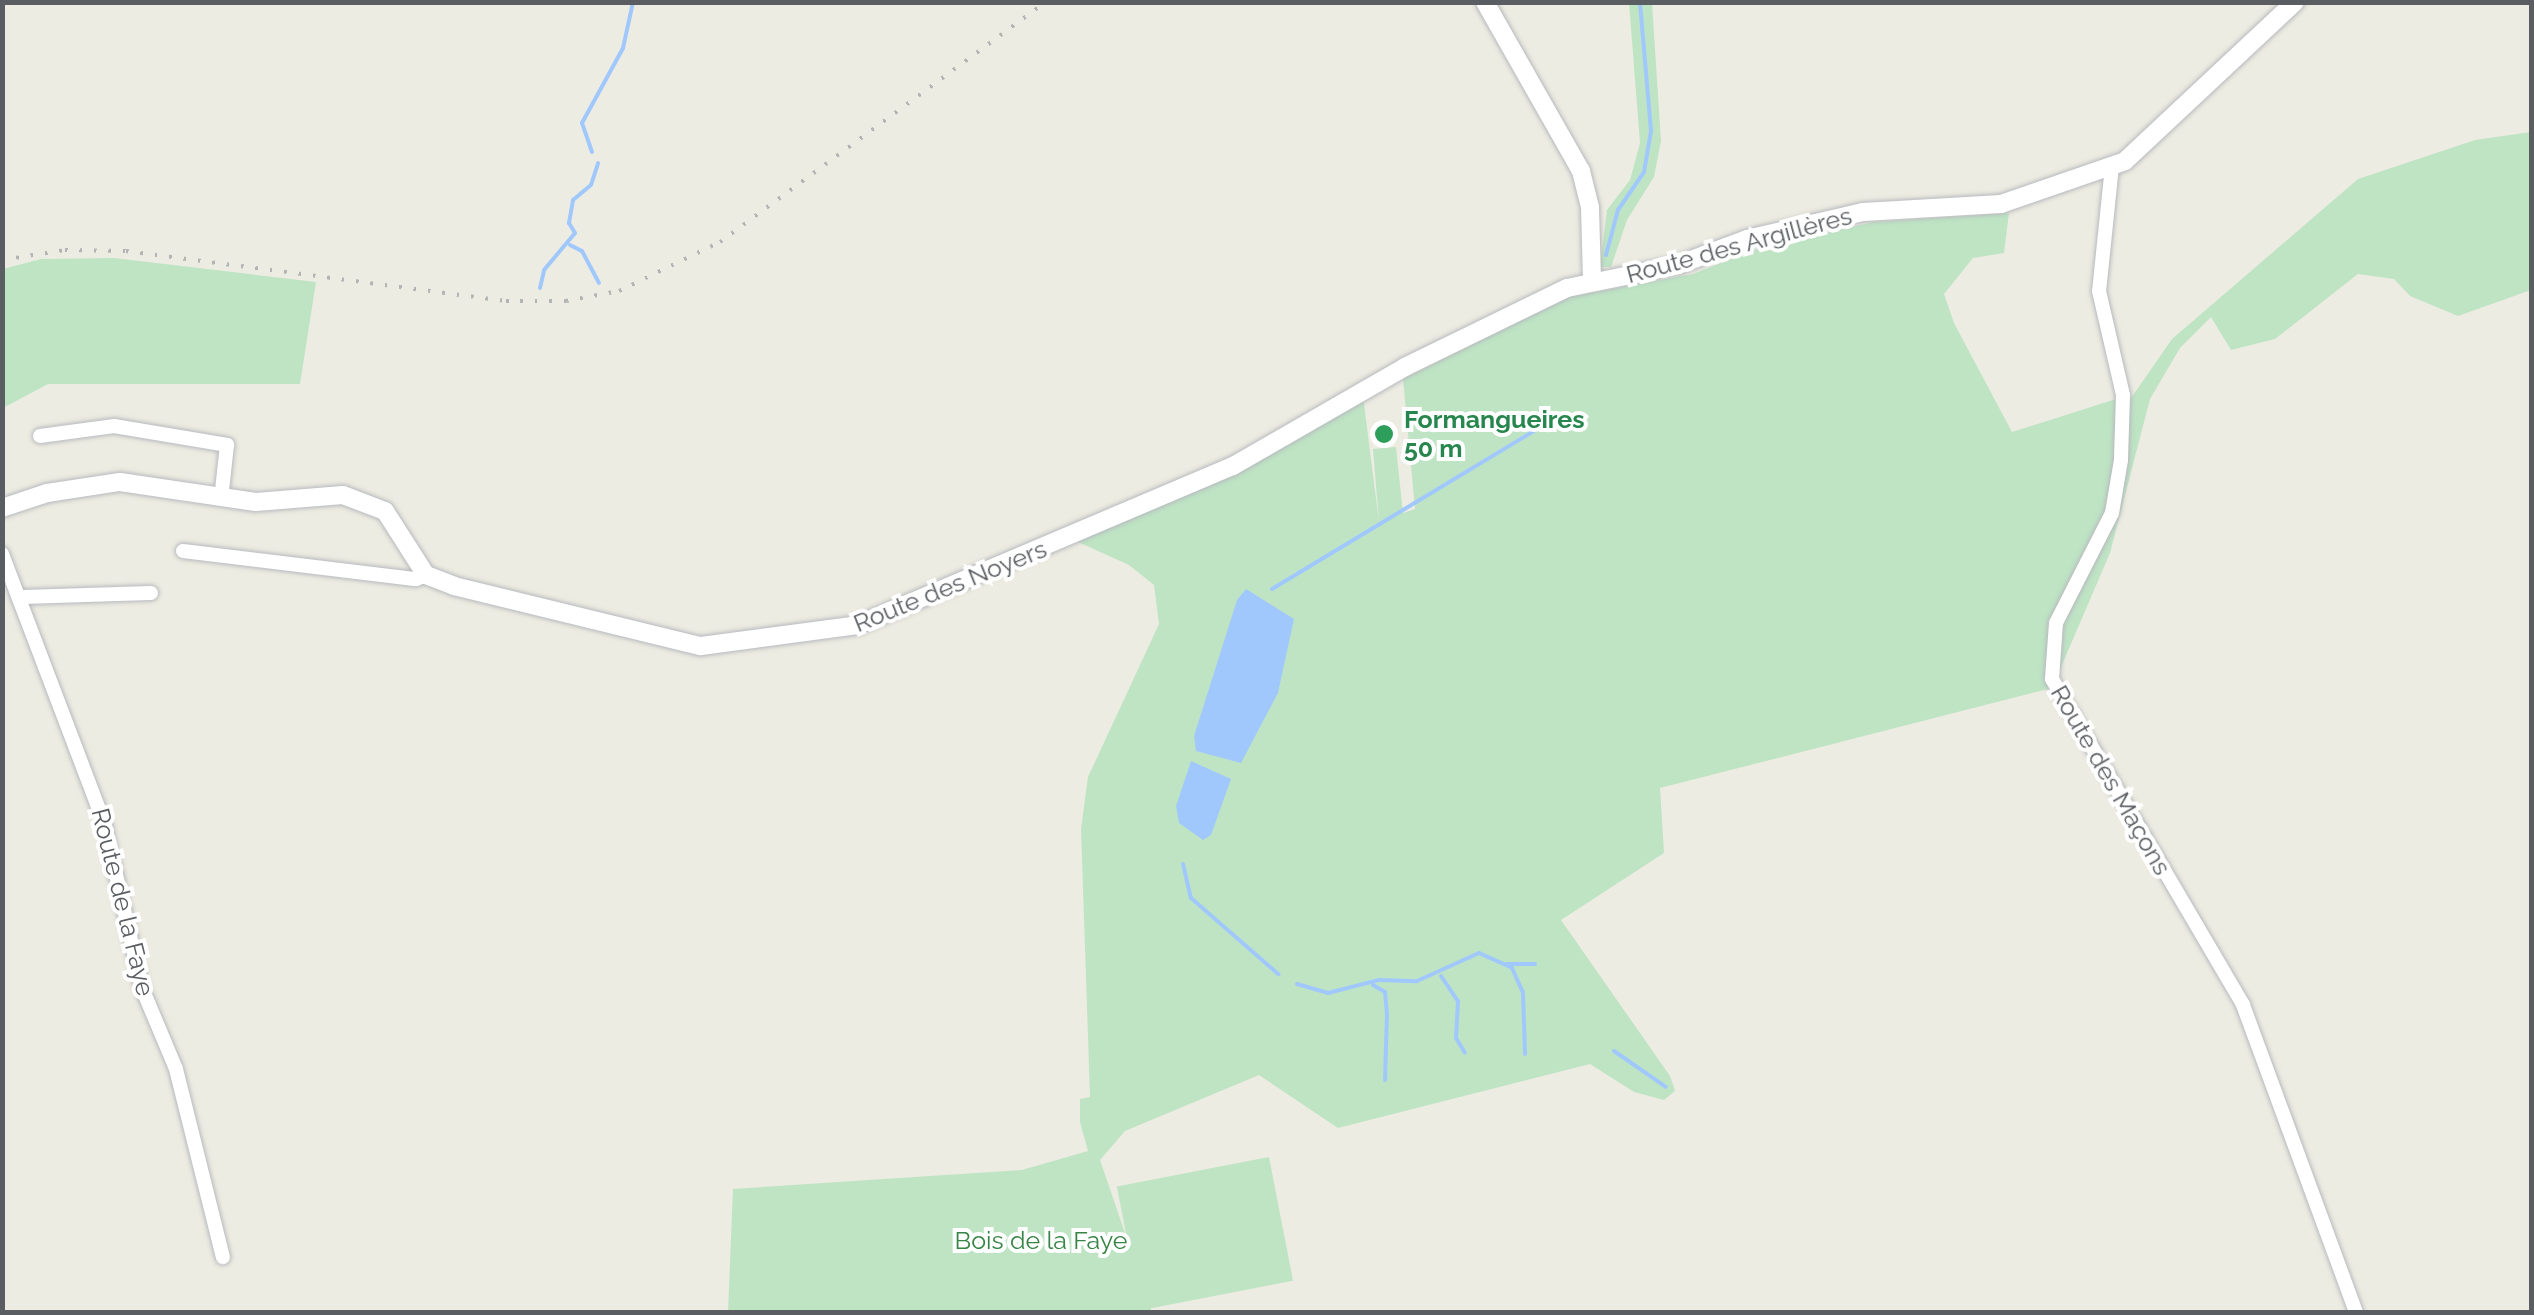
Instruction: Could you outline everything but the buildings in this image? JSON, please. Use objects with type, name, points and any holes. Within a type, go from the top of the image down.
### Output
[{"type":"street","points":[[1486,2],[1581,171],[1590,208],[1592,281]]},
{"type":"street","name":"Route des Argillères","points":[[1592,281],[1678,265],[1747,239],[1864,212],[2001,204],[2112,166],[2134,155],[2295,2]]},
{"type":"street","name":"Route des Maçons","points":[[2112,166],[2098,264],[2123,395],[2120,473],[2112,513],[2056,623],[2052,679],[2243,1005],[2356,1312]]},
{"type":"street","name":"Route des Noyers","points":[[426,575],[702,646],[858,625],[1233,466],[1405,367],[1548,295],[1592,281]]},
{"type":"street","points":[[40,436],[114,426],[227,445],[222,498]]},
{"type":"street","points":[[2,508],[47,493],[120,482],[222,498],[343,495],[371,502],[400,526],[426,575],[416,579],[184,551]]},
{"type":"street","name":"Route de la Faye","points":[[2,554],[22,597],[104,822],[142,988],[181,1084],[222,1257]]},
{"type":"street","points":[[22,597],[151,593]]},
{"type":"green space","points":[[1629,3],[1652,3],[1661,141],[1654,177],[1627,220],[1611,267],[1600,267],[1607,210],[1630,180],[1640,143]]},
{"type":"green space","name":"Bois de la Faye","points":[[2531,132],[2531,290],[2458,316],[2410,296],[2394,279],[2358,274],[2275,339],[2231,350],[2211,317],[2180,348],[2150,399],[2110,553],[2052,688],[1660,788],[1664,853],[1561,920],[1670,1076],[1675,1091],[1664,1100],[1634,1092],[1590,1064],[1338,1128],[1259,1075],[1125,1131],[1100,1160],[1152,1312],[728,1312],[733,1189],[1022,1170],[1088,1151],[1080,1122],[1080,1099],[1090,1097],[1081,829],[1088,777],[1159,624],[1154,585],[1129,565],[1078,542],[1363,396],[1379,522],[1373,449],[1396,447],[1403,513],[1415,509],[1403,379],[1568,297],[1693,274],[1757,249],[1873,222],[2009,213],[2004,253],[1973,258],[1944,294],[1954,323],[2012,432],[2116,399],[2114,455],[2126,451],[2129,401],[2172,339],[2358,179],[2475,140]]},
{"type":"green space","points":[[114,258],[316,282],[300,384],[48,384],[3,408],[3,269],[41,259]]},
{"type":"green space","points":[[1269,1157],[1293,1281],[1141,1310],[1117,1187]]},
{"type":"water","points":[[1246,589],[1294,619],[1278,693],[1241,763],[1196,751],[1194,736],[1237,600]]},
{"type":"water","points":[[1191,761],[1231,779],[1211,835],[1203,840],[1179,823],[1176,806]]},
{"type":"waterway","points":[[592,152],[582,123],[623,48],[633,2]]},
{"type":"waterway","points":[[1606,255],[1618,210],[1644,172],[1651,131],[1640,2]]},
{"type":"waterway","points":[[540,288],[544,270],[575,233],[569,223],[573,200],[591,185],[598,163]]},
{"type":"waterway","points":[[570,245],[582,251],[599,283]]},
{"type":"waterway","points":[[1272,589],[1562,414]]},
{"type":"waterway","points":[[1183,864],[1191,898],[1278,974]]},
{"type":"waterway","points":[[1297,984],[1328,993],[1379,980],[1417,981],[1479,953],[1512,968],[1523,993],[1525,1054]]},
{"type":"waterway","points":[[1507,964],[1535,964]]},
{"type":"waterway","points":[[1441,976],[1458,1001],[1456,1038],[1465,1053]]},
{"type":"waterway","points":[[1373,985],[1385,992],[1385,1080]]},
{"type":"waterway","points":[[1614,1051],[1666,1087]]},
{"type":"railway","points":[[2,260],[65,250],[126,251],[506,301],[566,301],[619,291],[720,242],[1045,2]]},
{"type":"place","name":"Formangueires 50 m","points":[[1384,434]]}]
